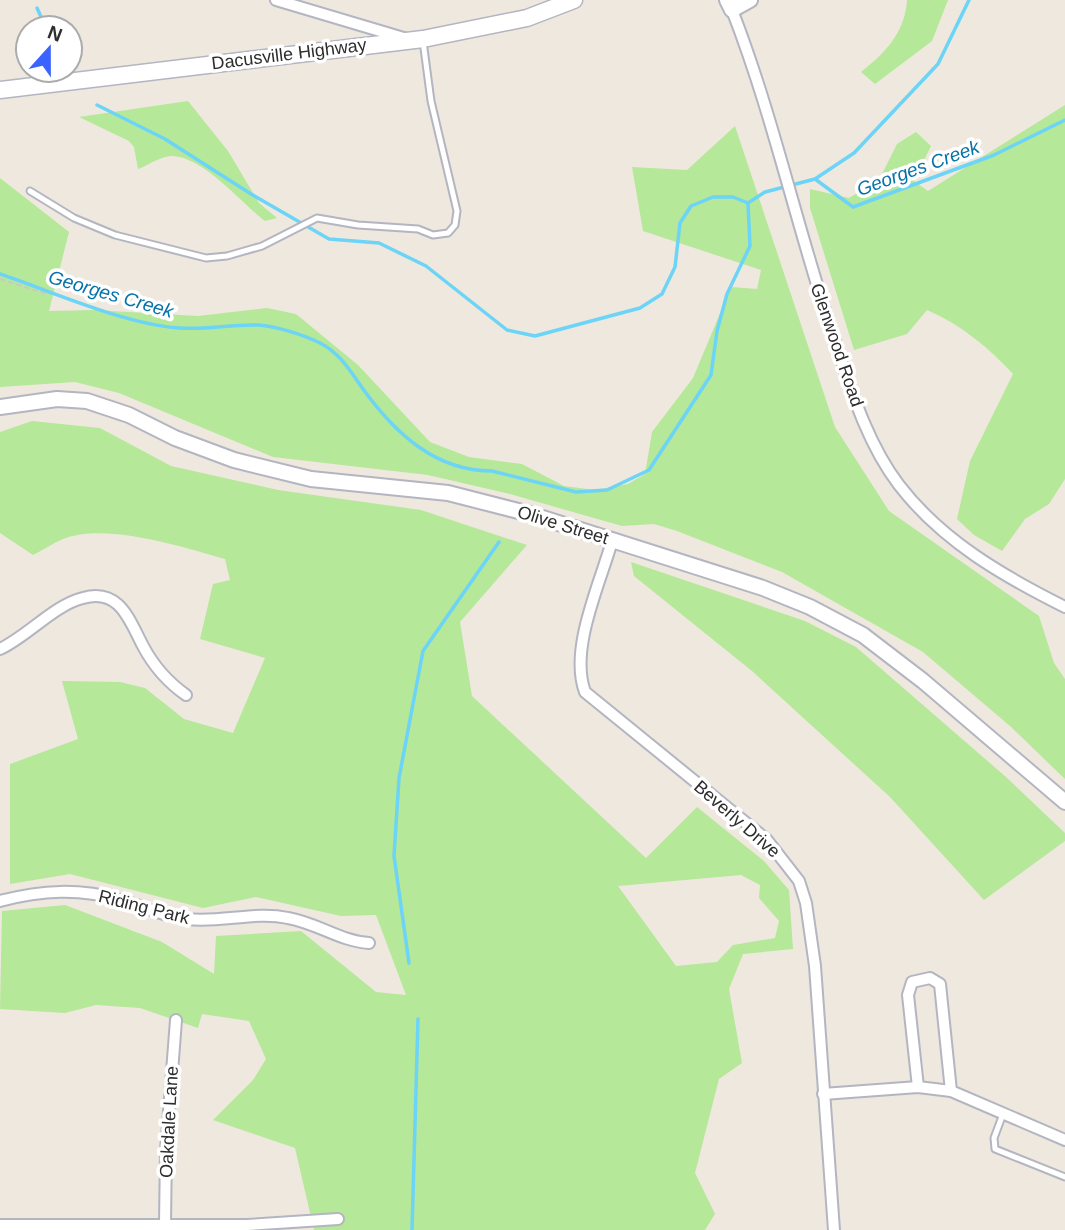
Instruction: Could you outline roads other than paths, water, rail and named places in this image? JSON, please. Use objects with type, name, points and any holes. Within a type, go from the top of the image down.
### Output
[{"type":"main road","name":"Dacusville Highway","points":[[0,90],[417,40],[527,18],[574,0]]},
{"type":"street","points":[[276,0],[417,40]]},
{"type":"street","points":[[729,5],[750,0]]},
{"type":"street","name":"Glenwood Road","points":[[729,5],[849,383],[881,457],[900,485],[931,521],[981,561],[1065,607]]},
{"type":"street","name":"Olive Street","points":[[0,407],[57,399],[87,401],[129,415],[175,438],[234,460],[311,479],[448,493],[763,588],[840,622],[923,681],[1065,802]]},
{"type":"street","name":"Beverly Drive","points":[[612,541],[579,656],[585,692],[767,840],[799,881],[806,903],[815,966],[834,1230]]},
{"type":"street","points":[[0,649],[19,640],[83,597],[106,597],[125,608],[150,657],[176,688],[186,695]]},
{"type":"street","name":"Riding Park","points":[[0,901],[44,891],[93,894],[178,919],[204,921],[286,917],[307,922],[355,942],[369,943]]},
{"type":"street","points":[[918,1087],[908,995],[912,982],[930,978],[940,984],[951,1091]]},
{"type":"street","name":"Oakdale Lane","points":[[164,1224],[166,1150],[176,1020]]},
{"type":"street","points":[[823,1094],[918,1087],[951,1091],[1065,1140]]},
{"type":"street","points":[[0,1225],[247,1225],[338,1219]]},
{"type":"lane","points":[[30,191],[88,225],[206,258],[227,256],[276,238],[317,218],[391,225],[433,235],[448,233],[455,225],[457,211],[417,40]]},
{"type":"lane","points":[[1003,1114],[994,1139],[995,1149],[1065,1177]]},
{"type":"waterway","points":[[748,203],[765,192],[815,179],[854,153],[938,64],[969,0]]},
{"type":"waterway","points":[[37,8],[40,14]]},
{"type":"waterway","points":[[97,105],[165,139],[251,194],[329,239],[379,243],[426,266],[507,330],[535,336],[640,308],[662,294],[675,267],[680,223],[691,206],[713,197],[733,197],[748,203]]},
{"type":"waterway","name":"Georges Creek","points":[[815,179],[853,207],[994,155],[1065,120]]},
{"type":"waterway","name":"Georges Creek","points":[[0,274],[112,314],[158,325],[179,328],[258,325],[298,334],[333,352],[389,420],[403,434],[435,457],[471,469],[492,471],[576,492],[607,490],[649,470],[711,375],[717,331],[727,294],[750,246],[748,203]]},
{"type":"waterway","points":[[409,963],[394,856],[399,778],[423,651],[499,542]]},
{"type":"waterway","points":[[412,1230],[418,1019]]}]
